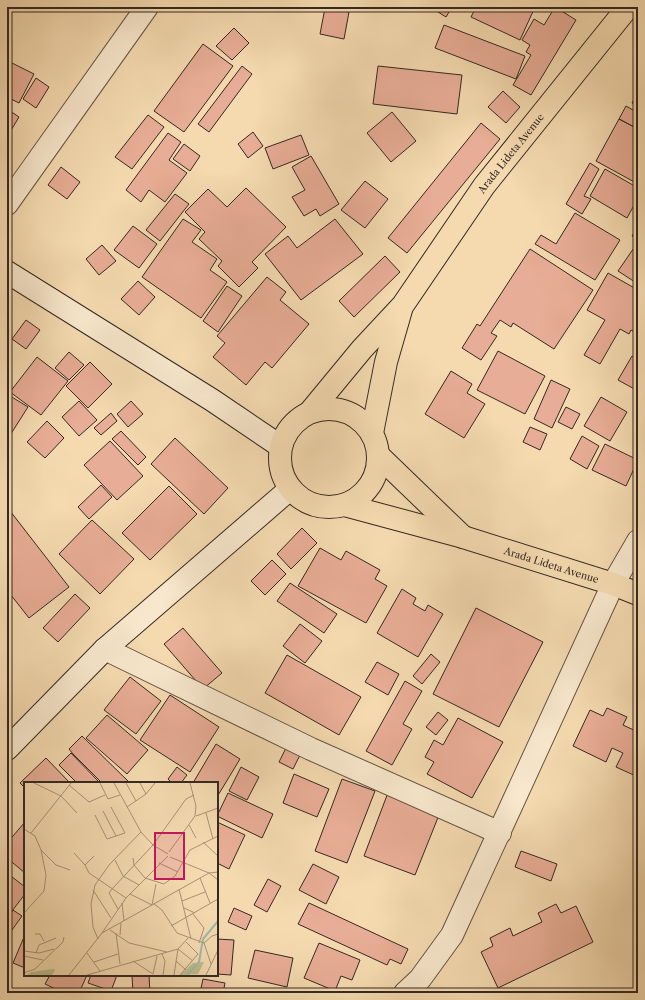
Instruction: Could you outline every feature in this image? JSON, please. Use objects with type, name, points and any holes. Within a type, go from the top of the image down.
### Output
[{"type":"highway","name":"Arada Lideta Avenue","points":[[310,412],[332,408],[355,415],[372,433],[379,456],[374,480],[362,496],[344,505],[324,508],[306,502],[290,489],[283,476],[279,461],[280,446],[290,426],[310,412],[362,349],[403,306],[484,186],[628,7]]},
{"type":"highway","name":"Arada Lideta Avenue","points":[[372,433],[386,362],[403,306]]},
{"type":"highway","name":"Arada Lideta Avenue","points":[[379,456],[463,537]]},
{"type":"highway","name":"Arada Lideta Avenue","points":[[344,505],[463,537],[613,584],[638,594]]},
{"type":"street","points":[[7,204],[147,7]]},
{"type":"street","points":[[7,272],[212,400],[280,446]]},
{"type":"street","points":[[7,749],[104,649],[290,489]]},
{"type":"street","points":[[405,993],[420,979],[452,935],[613,584],[638,540]]},
{"type":"street","points":[[104,649],[311,749],[500,833]]},
{"type":"building","points":[[430,7],[452,7],[446,17]]},
{"type":"building","points":[[476,7],[535,7],[520,40],[471,17]]},
{"type":"building","points":[[555,7],[576,20],[531,95],[513,85],[531,55],[526,52],[530,45],[522,40],[534,19],[544,25]]},
{"type":"building","points":[[325,8],[349,12],[344,39],[320,34]]},
{"type":"building","points":[[444,25],[525,56],[516,79],[435,48]]},
{"type":"building","points":[[234,28],[249,43],[232,60],[216,46]]},
{"type":"building","points":[[203,44],[233,66],[184,132],[154,111]]},
{"type":"building","points":[[8,61],[34,74],[19,103],[7,97]]},
{"type":"building","points":[[242,66],[252,74],[209,132],[198,124]]},
{"type":"building","points":[[378,66],[462,75],[457,114],[373,104]]},
{"type":"building","points":[[36,78],[49,87],[36,108],[23,99]]},
{"type":"building","points":[[503,91],[520,107],[506,123],[488,107]]},
{"type":"building","points":[[638,92],[638,106],[632,103]]},
{"type":"building","points":[[626,106],[638,113],[638,129],[619,119]]},
{"type":"building","points":[[7,109],[19,117],[7,137]]},
{"type":"building","points":[[392,112],[416,141],[391,162],[367,133]]},
{"type":"building","points":[[148,115],[164,127],[132,169],[115,157]]},
{"type":"building","points":[[619,119],[638,129],[638,184],[596,161]]},
{"type":"building","points":[[481,123],[500,139],[407,253],[388,238]]},
{"type":"building","points":[[253,132],[263,146],[248,158],[238,144]]},
{"type":"building","points":[[168,133],[181,142],[169,160],[187,173],[165,202],[149,190],[141,202],[126,190]]},
{"type":"building","points":[[301,135],[309,155],[273,169],[265,148]]},
{"type":"building","points":[[184,144],[200,156],[190,171],[173,159]]},
{"type":"building","points":[[311,156],[339,204],[320,216],[316,209],[304,216],[292,197],[305,190],[292,167]]},
{"type":"building","points":[[590,163],[599,169],[584,196],[591,199],[582,214],[566,204]]},
{"type":"building","points":[[61,167],[80,182],[67,199],[48,185]]},
{"type":"building","points":[[605,169],[638,188],[638,198],[627,218],[590,196]]},
{"type":"building","points":[[365,181],[388,199],[365,228],[341,210]]},
{"type":"building","points":[[246,188],[286,227],[252,262],[258,268],[239,287],[218,266],[222,261],[199,239],[205,232],[185,212],[208,189],[227,207]]},
{"type":"building","points":[[175,194],[189,204],[160,241],[146,230]]},
{"type":"building","points":[[575,213],[620,240],[595,280],[535,244],[541,235],[556,244]]},
{"type":"building","points":[[183,219],[201,230],[192,242],[217,259],[210,270],[227,282],[201,318],[142,277]]},
{"type":"building","points":[[335,219],[363,254],[301,300],[265,254],[288,236],[297,248]]},
{"type":"building","points":[[133,226],[157,244],[139,268],[114,250]]},
{"type":"building","points":[[638,226],[638,239],[632,236]]},
{"type":"building","points":[[638,242],[638,284],[618,271]]},
{"type":"building","points":[[102,245],[116,261],[99,275],[86,259]]},
{"type":"building","points":[[530,249],[593,290],[554,349],[513,323],[511,327],[500,320],[491,333],[497,336],[481,360],[462,348],[477,324],[480,326]]},
{"type":"building","points":[[385,256],[400,272],[354,317],[339,301]]},
{"type":"building","points":[[608,273],[638,290],[638,334],[631,330],[629,334],[620,329],[600,364],[584,355],[605,320],[587,310]]},
{"type":"building","points":[[267,277],[286,292],[280,300],[309,324],[272,368],[265,362],[246,385],[213,357],[225,343],[217,336]]},
{"type":"building","points":[[138,281],[155,297],[139,315],[121,299]]},
{"type":"building","points":[[227,286],[242,296],[218,332],[203,321]]},
{"type":"building","points":[[26,320],[40,330],[26,349],[12,339]]},
{"type":"building","points":[[498,351],[545,376],[525,414],[477,390]]},
{"type":"building","points":[[69,352],[84,365],[69,380],[55,368]]},
{"type":"building","points":[[632,356],[638,359],[638,391],[618,380]]},
{"type":"building","points":[[37,357],[68,381],[41,415],[10,392]]},
{"type":"building","points":[[90,362],[112,384],[88,408],[66,386]]},
{"type":"building","points":[[451,371],[472,384],[467,393],[485,404],[464,438],[425,414]]},
{"type":"building","points":[[551,380],[570,389],[552,428],[534,419]]},
{"type":"building","points":[[7,394],[28,407],[7,440]]},
{"type":"building","points":[[601,397],[627,412],[610,441],[584,426]]},
{"type":"building","points":[[79,401],[97,420],[79,436],[62,417]]},
{"type":"building","points":[[131,401],[143,414],[128,427],[117,414]]},
{"type":"building","points":[[566,407],[580,414],[572,429],[558,422]]},
{"type":"building","points":[[111,413],[117,421],[101,435],[94,428]]},
{"type":"building","points":[[47,421],[64,438],[45,458],[27,442]]},
{"type":"building","points":[[530,427],[547,434],[540,450],[523,442]]},
{"type":"building","points":[[121,431],[146,457],[138,465],[112,439]]},
{"type":"building","points":[[582,436],[599,446],[587,469],[570,459]]},
{"type":"building","points":[[175,438],[228,488],[204,514],[151,464]]},
{"type":"building","points":[[110,441],[143,476],[117,500],[84,465]]},
{"type":"building","points":[[605,444],[638,460],[626,486],[592,470]]},
{"type":"building","points":[[101,485],[112,497],[89,519],[78,507]]},
{"type":"building","points":[[169,486],[197,514],[150,560],[122,533]]},
{"type":"building","points":[[7,507],[69,587],[29,618],[7,590]]},
{"type":"building","points":[[92,520],[134,559],[100,594],[59,554]]},
{"type":"building","points":[[302,528],[317,543],[291,569],[277,554]]},
{"type":"building","points":[[320,548],[341,560],[346,551],[380,570],[375,579],[387,586],[366,623],[298,586]]},
{"type":"building","points":[[272,560],[286,574],[265,595],[251,581]]},
{"type":"building","points":[[290,583],[337,614],[324,633],[277,601]]},
{"type":"building","points":[[402,589],[416,598],[413,604],[425,611],[428,605],[443,614],[418,657],[377,633]]},
{"type":"building","points":[[75,594],[90,608],[58,642],[43,628]]},
{"type":"building","points":[[476,608],[543,642],[499,727],[433,694]]},
{"type":"building","points":[[300,624],[322,641],[305,663],[283,646]]},
{"type":"building","points":[[183,628],[222,673],[203,689],[164,644]]},
{"type":"building","points":[[431,654],[440,662],[422,684],[413,676]]},
{"type":"building","points":[[287,655],[361,697],[339,735],[265,693]]},
{"type":"building","points":[[377,662],[399,674],[388,695],[365,682]]},
{"type":"building","points":[[130,677],[161,701],[136,734],[104,710]]},
{"type":"building","points":[[405,681],[422,691],[403,724],[412,729],[392,765],[366,751]]},
{"type":"building","points":[[170,695],[219,727],[190,772],[140,740]]},
{"type":"building","points":[[607,708],[627,717],[623,725],[638,732],[638,777],[616,767],[623,753],[612,748],[606,762],[573,746],[590,710],[603,716]]},
{"type":"building","points":[[438,712],[448,720],[436,735],[426,727]]},
{"type":"building","points":[[107,715],[148,750],[127,774],[86,738]]},
{"type":"building","points":[[458,718],[503,742],[472,798],[427,774],[434,762],[425,757],[434,740],[443,745]]},
{"type":"building","points":[[82,736],[129,782],[101,782],[69,749]]},
{"type":"building","points":[[216,744],[240,759],[218,795],[218,782],[194,782]]},
{"type":"building","points":[[286,748],[300,755],[293,769],[279,762]]},
{"type":"building","points":[[71,753],[99,782],[76,782],[59,765]]},
{"type":"building","points":[[46,758],[69,782],[24,782],[24,787],[20,783]]},
{"type":"building","points":[[177,767],[187,775],[182,782],[171,782],[168,779]]},
{"type":"building","points":[[241,767],[259,777],[247,800],[229,791]]},
{"type":"building","points":[[294,774],[329,789],[317,817],[283,803]]},
{"type":"building","points":[[342,779],[375,791],[347,863],[315,851]]},
{"type":"building","points":[[389,790],[441,810],[415,875],[364,856]]},
{"type":"building","points":[[228,793],[273,814],[262,838],[218,816]]},
{"type":"building","points":[[218,822],[245,835],[229,869],[218,864]]},
{"type":"building","points":[[24,823],[24,872],[7,858],[7,843]]},
{"type":"building","points":[[521,851],[557,864],[551,881],[515,867]]},
{"type":"building","points":[[313,864],[339,877],[326,904],[299,890]]},
{"type":"building","points":[[7,873],[24,886],[24,895],[12,911],[7,907]]},
{"type":"building","points":[[268,879],[281,886],[267,912],[254,905]]},
{"type":"building","points":[[309,903],[408,949],[401,964],[390,959],[387,965],[298,924]]},
{"type":"building","points":[[556,904],[561,913],[576,906],[593,942],[498,988],[481,952],[493,946],[490,938],[510,928],[513,936],[542,922],[538,913]]},
{"type":"building","points":[[234,908],[252,916],[246,930],[228,922]]},
{"type":"building","points":[[13,910],[22,916],[7,937],[7,919]]},
{"type":"building","points":[[24,937],[24,968],[13,963]]},
{"type":"building","points":[[218,939],[234,940],[231,975],[218,974]]},
{"type":"building","points":[[319,943],[360,960],[352,980],[341,976],[335,991],[304,978]]},
{"type":"building","points":[[255,950],[293,958],[287,987],[248,978]]},
{"type":"building","points":[[49,976],[87,976],[79,993],[64,993],[45,984]]},
{"type":"building","points":[[91,976],[117,976],[111,991],[88,983]]},
{"type":"building","points":[[132,976],[149,976],[150,993],[133,993]]},
{"type":"building","points":[[203,979],[225,983],[223,993],[200,993]]},
{"type":"building","points":[[165,989],[180,993],[164,993]]}]
